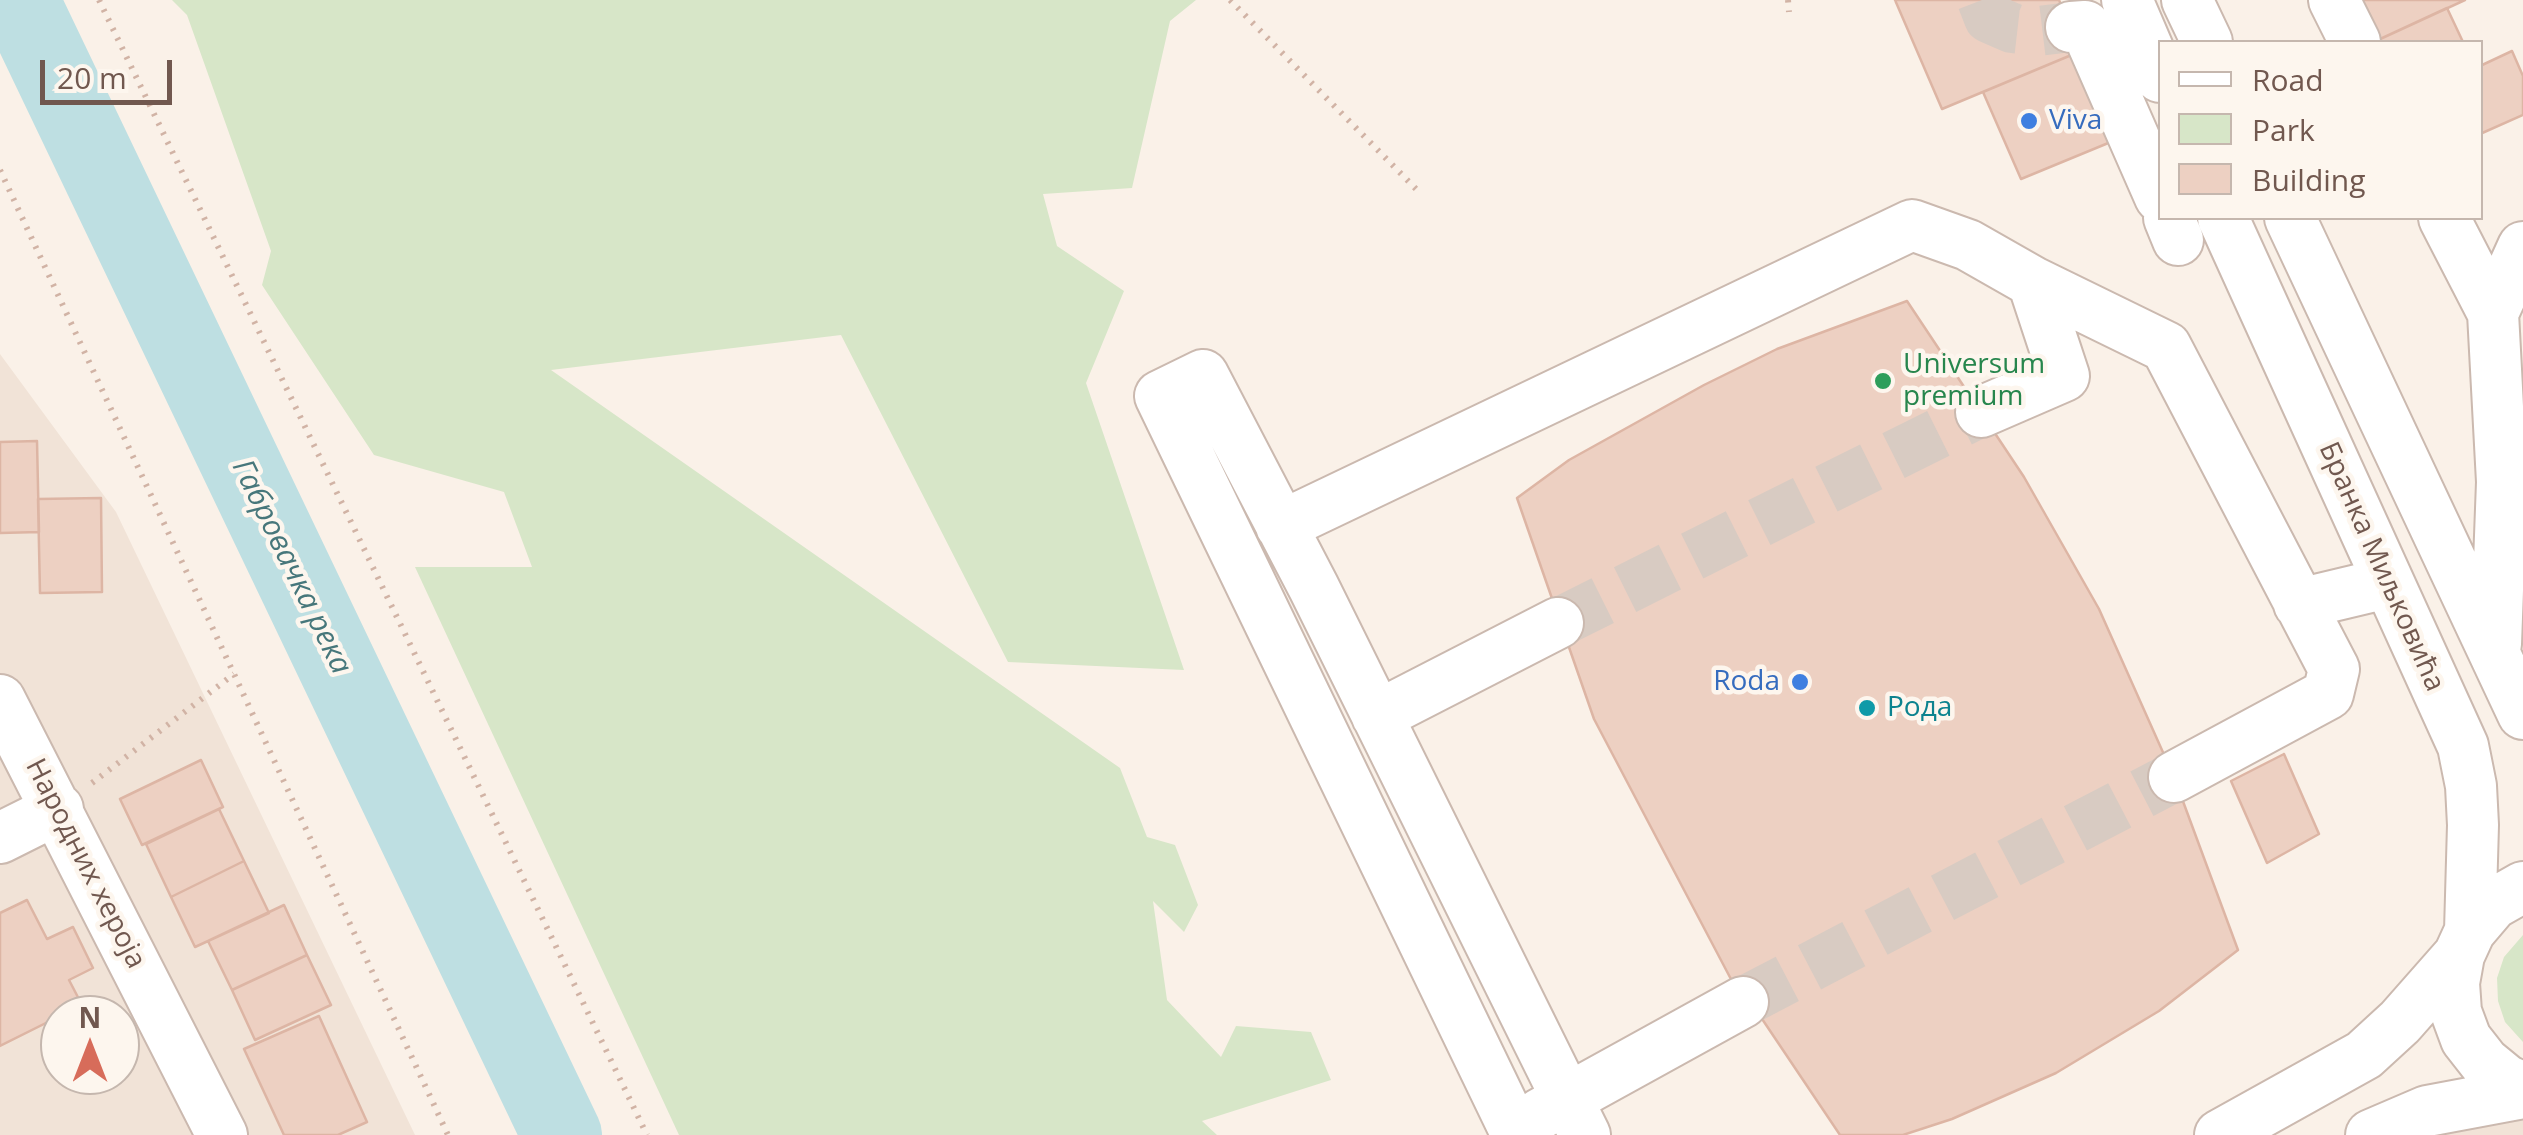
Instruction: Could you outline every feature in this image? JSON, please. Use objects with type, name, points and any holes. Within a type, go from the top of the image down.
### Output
[{"type":"street","points":[[2187,0],[2206,40]]},
{"type":"street","points":[[2334,0],[2355,40]]},
{"type":"street","points":[[2158,73],[2130,8],[2077,18],[2158,194]]},
{"type":"street","name":"Бранка Миљковића","points":[[2224,220],[2463,746],[2474,825],[2464,943],[2454,983],[2456,1012],[2466,1039],[2484,1062],[2523,1090]]},
{"type":"street","points":[[2291,220],[2523,714]]},
{"type":"street","points":[[2445,220],[2493,313],[2502,482],[2496,654]]},
{"type":"street","points":[[1281,526],[1912,225],[1968,245],[2033,282],[2166,347],[2334,669],[2328,694],[2174,777]]},
{"type":"street","points":[[2493,313],[2523,247]]},
{"type":"street","points":[[1981,412],[2064,376],[2033,282]]},
{"type":"street","points":[[1576,1117],[1314,588],[1203,375],[1160,396],[1516,1132],[1576,1117],[1744,1002]]},
{"type":"street","points":[[2300,604],[2388,583]]},
{"type":"street","points":[[1264,614],[1314,588]]},
{"type":"street","points":[[1377,716],[1558,623]]},
{"type":"street","name":"Народних хероја","points":[[0,700],[222,1135]]},
{"type":"street","points":[[1352,794],[1404,772]]},
{"type":"street","points":[[0,838],[58,809]]},
{"type":"street","points":[[2220,1135],[2364,1055],[2411,1010],[2493,904],[2523,887]]},
{"type":"street","points":[[2371,1135],[2427,1111],[2523,1090]]},
{"type":"path","points":[[99,0],[647,1135]]},
{"type":"path","points":[[1230,0],[1420,193]]},
{"type":"path","points":[[1788,0],[1788,12]]},
{"type":"path","points":[[0,170],[448,1135]]},
{"type":"path","points":[[58,809],[234,674]]},
{"type":"shaded area","points":[[0,354],[116,512],[415,1135],[0,1135]]},
{"type":"shaded area","points":[[2523,1117],[2523,1135],[2413,1135]]},
{"type":"green space","points":[[172,0],[1196,0],[1170,21],[1132,188],[1043,194],[1057,246],[1124,291],[1086,383],[1184,670],[1008,662],[841,335],[551,370],[1120,768],[1147,837],[1175,845],[1198,905],[1184,932],[1153,901],[1167,1000],[1221,1057],[1236,1026],[1311,1032],[1331,1080],[1202,1121],[1217,1135],[679,1135],[415,567],[532,567],[504,492],[374,455],[262,285],[271,251],[187,15]]},
{"type":"green space","points":[[2523,935],[2523,1042],[2505,1022],[2498,1001],[2497,978],[2504,957]]},
{"type":"building","points":[[1895,0],[2059,0],[2081,51],[1942,109]]},
{"type":"building","points":[[2359,0],[2465,0],[2378,40]]},
{"type":"building","points":[[2447,8],[2462,40],[2378,40]]},
{"type":"building","points":[[2081,51],[2118,139],[2021,179],[1983,92]]},
{"type":"building","points":[[2512,51],[2523,76],[2523,115],[2483,133],[2483,65]]},
{"type":"building","name":"Рода","points":[[1907,301],[2024,477],[2099,609],[2174,777],[2238,950],[2159,1011],[2056,1073],[1952,1119],[1903,1135],[1840,1135],[1750,1001],[1743,1002],[1594,719],[1517,498],[1569,460],[1704,385],[1777,349]]},
{"type":"building","points":[[37,441],[39,532],[0,533],[0,442]]},
{"type":"building","points":[[101,498],[102,592],[40,593],[38,499]]},
{"type":"building","points":[[2284,754],[2319,834],[2267,863],[2231,781]]},
{"type":"building","points":[[201,760],[223,807],[142,845],[120,799]]},
{"type":"building","points":[[219,809],[244,861],[171,897],[146,844]]},
{"type":"building","points":[[244,861],[269,913],[195,947],[171,897]]},
{"type":"building","points":[[27,900],[47,939],[73,927],[93,968],[69,980],[77,995],[40,995],[40,1026],[0,1046],[0,913]]},
{"type":"building","points":[[284,905],[307,955],[232,990],[208,941]]},
{"type":"building","points":[[307,955],[331,1005],[255,1040],[232,990]]},
{"type":"building","points":[[319,1016],[367,1122],[338,1135],[284,1135],[244,1049]]},
{"type":"waterway","name":"Габровачка река","points":[[19,0],[562,1135]]},
{"type":"tunnel","points":[[1982,0],[1989,18],[2012,28],[2038,31],[2071,27]]},
{"type":"tunnel","points":[[1558,623],[1981,412]]},
{"type":"tunnel","points":[[1743,1002],[2174,777]]},
{"type":"place","name":"Viva","points":[[2029,121]]},
{"type":"place","name":"Universum premium","points":[[1883,381]]},
{"type":"place","name":"Roda","points":[[1800,682]]},
{"type":"place","name":"Рода","points":[[1867,708]]}]
